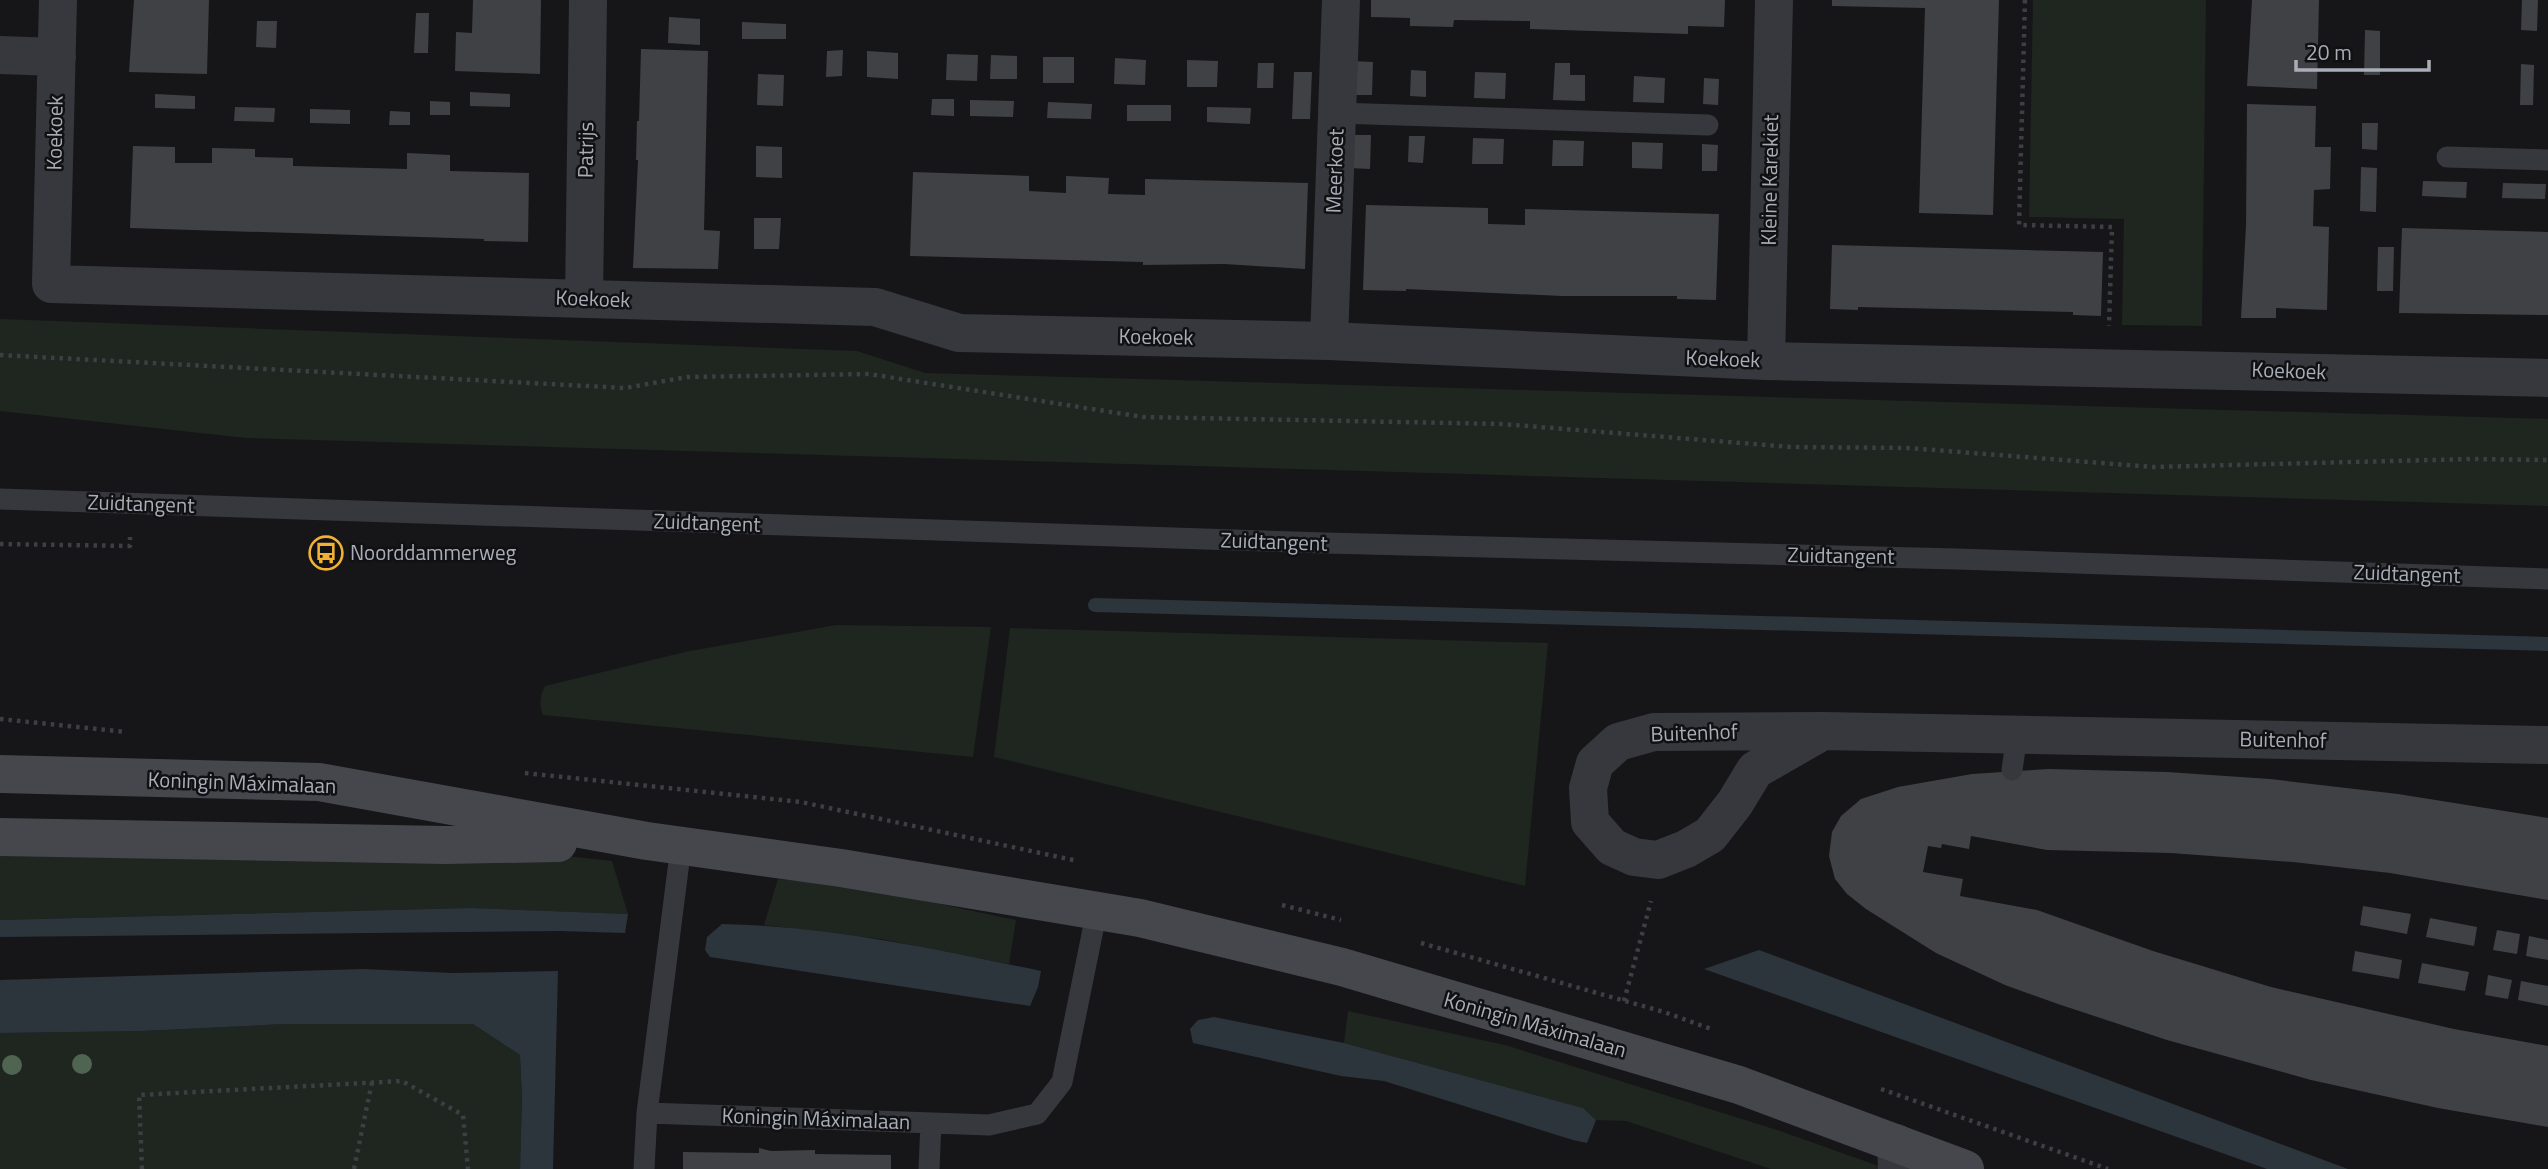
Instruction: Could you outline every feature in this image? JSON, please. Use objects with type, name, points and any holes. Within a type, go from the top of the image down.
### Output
[{"type":"main road","name":"Koningin Máximalaan","points":[[0,774],[319,782],[664,844],[841,868],[1140,918],[1342,967],[1739,1085],[1896,1156],[1965,1169]]},
{"type":"main road","name":"Koningin Máximalaan","points":[[0,837],[444,845],[664,844]]},
{"type":"street","name":"Koekoek","points":[[58,0],[51,284],[875,307],[959,333],[1329,341],[1766,361],[2548,378]]},
{"type":"street","name":"Patrijs","points":[[584,299],[588,0]]},
{"type":"street","name":"Meerkoet","points":[[1329,341],[1341,0]]},
{"type":"street","name":"Kleine Karekiet","points":[[1766,361],[1774,0]]},
{"type":"street","points":[[0,55],[57,57]]},
{"type":"street","points":[[1663,859],[1710,835],[1755,771],[1822,731]]},
{"type":"street","name":"Buitenhof","points":[[1663,859],[1634,857],[1612,847],[1590,822],[1588,788],[1595,763],[1618,742],[1654,732],[1822,731],[2015,753],[2548,744]]},
{"type":"lane","points":[[1337,113],[1708,125]]},
{"type":"lane","points":[[2447,158],[2548,160]]},
{"type":"lane","name":"Zuidtangent","points":[[0,499],[1312,543],[1957,559],[2548,579]]},
{"type":"lane","points":[[645,1169],[664,844]]},
{"type":"lane","name":"Koningin Máximalaan","points":[[647,1113],[989,1125],[1037,1114],[1062,1082],[1097,910]]},
{"type":"lane","points":[[929,1169],[931,1123]]},
{"type":"path","points":[[2025,0],[2019,225],[2112,227],[2107,369]]},
{"type":"path","points":[[0,355],[625,388],[687,377],[869,374],[1143,417],[1502,424],[1791,446],[1908,448],[2153,467],[2471,459],[2548,460]]},
{"type":"path","points":[[1624,1001],[1663,859]]},
{"type":"path","points":[[142,1169],[139,1096],[402,1081],[463,1115],[468,1169]]},
{"type":"path","points":[[354,1169],[372,1083]]},
{"type":"shaded area","points":[[2033,0],[2206,0],[2202,326],[2122,325],[2124,219],[2029,217]]},
{"type":"shaded area","points":[[0,319],[857,351],[925,373],[2548,419],[2548,506],[246,438],[0,411]]},
{"type":"shaded area","points":[[836,625],[991,627],[973,757],[543,715],[541,700],[545,686],[685,652]]},
{"type":"shaded area","points":[[1010,628],[1548,643],[1525,886],[994,757]]},
{"type":"shaded area","points":[[0,856],[565,856],[612,861],[628,914],[471,908],[0,920]]},
{"type":"shaded area","points":[[778,879],[849,885],[1016,920],[1009,964],[881,939],[764,925]]},
{"type":"shaded area","points":[[471,908],[628,914],[625,933],[559,931],[0,937],[0,920]]},
{"type":"shaded area","points":[[722,924],[842,934],[1041,971],[1030,1006],[710,957],[705,950],[707,937]]},
{"type":"shaded area","points":[[1759,950],[2348,1169],[2267,1169],[1704,969]]},
{"type":"shaded area","points":[[363,969],[453,973],[558,971],[553,1169],[520,1169],[520,1055],[473,1024],[284,1024],[143,1031],[0,1033],[0,980]]},
{"type":"shaded area","points":[[1348,1011],[1505,1045],[1777,1130],[1887,1169],[1771,1169],[1626,1121],[1596,1120],[1583,1108],[1344,1043]]},
{"type":"shaded area","points":[[1214,1017],[1344,1043],[1583,1108],[1596,1120],[1587,1143],[1384,1081],[1341,1076],[1193,1043],[1190,1029],[1198,1020]]},
{"type":"shaded area","points":[[284,1024],[473,1024],[520,1055],[520,1169],[0,1169],[0,1033],[143,1031]]},
{"type":"building","points":[[134,0],[209,0],[207,74],[129,72]]},
{"type":"building","points":[[473,0],[541,0],[540,74],[455,71],[456,32],[472,33]]},
{"type":"building","points":[[1371,0],[1725,0],[1724,27],[1688,26],[1688,34],[1530,29],[1530,21],[1454,20],[1453,27],[1410,26],[1410,18],[1371,17]]},
{"type":"building","points":[[1832,0],[1999,0],[1993,215],[1919,213],[1925,8],[1832,6]]},
{"type":"building","points":[[2252,0],[2319,0],[2317,89],[2247,86]]},
{"type":"building","points":[[2522,0],[2538,0],[2537,31],[2521,30]]},
{"type":"building","points":[[416,13],[429,13],[428,53],[414,53]]},
{"type":"building","points":[[669,17],[700,19],[700,45],[668,43]]},
{"type":"building","points":[[257,21],[277,21],[276,48],[256,47]]},
{"type":"building","points":[[742,22],[786,24],[786,39],[742,39]]},
{"type":"building","points":[[2365,30],[2380,31],[2380,75],[2364,75]]},
{"type":"building","points":[[641,49],[708,51],[704,230],[720,231],[718,269],[633,268]]},
{"type":"building","points":[[843,50],[842,76],[826,77],[827,51]]},
{"type":"building","points":[[867,51],[898,53],[898,79],[867,77]]},
{"type":"building","points":[[947,54],[978,55],[977,81],[946,80]]},
{"type":"building","points":[[991,55],[1017,56],[1017,79],[990,79]]},
{"type":"building","points":[[1043,57],[1074,57],[1074,83],[1043,83]]},
{"type":"building","points":[[1115,58],[1146,60],[1145,85],[1114,84]]},
{"type":"building","points":[[1187,60],[1218,61],[1217,87],[1187,87]]},
{"type":"building","points":[[1352,61],[1373,62],[1372,95],[1351,95]]},
{"type":"building","points":[[1258,63],[1274,63],[1273,88],[1257,88]]},
{"type":"building","points":[[1555,63],[1570,63],[1570,75],[1585,75],[1585,101],[1553,100]]},
{"type":"building","points":[[2521,64],[2534,65],[2533,105],[2520,105]]},
{"type":"building","points":[[1411,70],[1426,71],[1426,97],[1410,96]]},
{"type":"building","points":[[1294,72],[1312,72],[1310,119],[1292,119]]},
{"type":"building","points":[[1475,72],[1506,73],[1505,99],[1474,98]]},
{"type":"building","points":[[758,74],[784,75],[783,106],[757,105]]},
{"type":"building","points":[[1634,76],[1665,78],[1664,103],[1633,102]]},
{"type":"building","points":[[1704,78],[1719,79],[1718,105],[1703,104]]},
{"type":"building","points":[[470,92],[510,94],[510,107],[470,106]]},
{"type":"building","points":[[155,94],[195,96],[195,109],[155,108]]},
{"type":"building","points":[[932,99],[954,99],[954,116],[931,115]]},
{"type":"building","points":[[970,100],[1014,101],[1013,117],[970,116]]},
{"type":"building","points":[[430,101],[450,102],[450,115],[430,115]]},
{"type":"building","points":[[1048,102],[1092,104],[1091,119],[1047,118]]},
{"type":"building","points":[[2247,104],[2316,106],[2315,147],[2331,147],[2330,189],[2314,190],[2313,226],[2329,227],[2327,310],[2276,308],[2276,318],[2241,318],[2246,226]]},
{"type":"building","points":[[1127,105],[1171,105],[1171,121],[1127,121]]},
{"type":"building","points":[[235,107],[275,108],[274,122],[234,121]]},
{"type":"building","points":[[1207,107],[1251,108],[1250,124],[1207,122]]},
{"type":"building","points":[[310,109],[350,110],[350,124],[310,123]]},
{"type":"building","points":[[390,111],[410,112],[410,125],[389,125]]},
{"type":"building","points":[[2362,123],[2378,123],[2377,150],[2362,149]]},
{"type":"building","points":[[1349,135],[1371,135],[1370,169],[1349,168]]},
{"type":"building","points":[[1409,136],[1425,136],[1423,163],[1408,162]]},
{"type":"building","points":[[1473,138],[1504,139],[1503,164],[1472,164]]},
{"type":"building","points":[[1553,140],[1584,141],[1583,166],[1552,166]]},
{"type":"building","points":[[1632,142],[1663,143],[1662,169],[1632,168]]},
{"type":"building","points":[[1702,144],[1718,145],[1717,171],[1702,171]]},
{"type":"building","points":[[133,146],[175,147],[175,163],[212,163],[212,148],[255,149],[255,157],[293,158],[293,166],[407,169],[407,153],[450,155],[450,171],[529,173],[528,242],[130,228]]},
{"type":"building","points":[[756,146],[782,147],[782,178],[756,177]]},
{"type":"building","points":[[2361,167],[2377,168],[2376,212],[2360,211]]},
{"type":"building","points":[[913,172],[1029,176],[1029,191],[1066,193],[1066,176],[1109,178],[1108,194],[1145,195],[1145,179],[1308,183],[1305,269],[1224,264],[1143,265],[1143,262],[910,256]]},
{"type":"building","points":[[2423,181],[2467,182],[2466,198],[2422,196]]},
{"type":"building","points":[[2503,183],[2546,184],[2545,199],[2502,198]]},
{"type":"building","points":[[1366,205],[1488,208],[1488,224],[1525,225],[1525,209],[1719,214],[1716,300],[1677,299],[1677,296],[1562,296],[1406,289],[1363,290]]},
{"type":"building","points":[[754,218],[781,218],[779,249],[754,249]]},
{"type":"building","points":[[2402,228],[2548,232],[2548,315],[2399,313]]},
{"type":"building","points":[[1832,245],[2103,252],[2101,316],[2073,315],[2073,312],[1858,307],[1858,310],[1830,309]]},
{"type":"building","points":[[2378,247],[2394,247],[2393,291],[2377,291]]},
{"type":"building","points":[[2049,769],[2167,772],[2270,779],[2398,794],[2548,818],[2548,900],[2390,873],[2293,862],[2171,853],[2047,850],[1971,836],[1969,849],[1942,844],[1941,848],[1928,846],[1923,872],[1963,879],[1960,896],[2037,910],[2153,951],[2271,987],[2454,1029],[2548,1046],[2548,1127],[2438,1108],[2311,1080],[2167,1040],[2058,1004],[2005,985],[1936,953],[1866,909],[1847,894],[1835,879],[1829,856],[1832,832],[1841,816],[1861,799],[1898,787],[1972,774]]},
{"type":"building","points":[[2363,906],[2411,914],[2407,934],[2360,925]]},
{"type":"building","points":[[2430,918],[2477,927],[2474,946],[2426,937]]},
{"type":"building","points":[[2497,930],[2520,934],[2517,954],[2493,950]]},
{"type":"building","points":[[2529,936],[2548,940],[2548,960],[2526,956]]},
{"type":"building","points":[[2355,951],[2402,960],[2399,979],[2352,971]]},
{"type":"building","points":[[2422,963],[2469,972],[2465,991],[2418,983]]},
{"type":"building","points":[[2488,975],[2512,980],[2508,999],[2485,995]]},
{"type":"building","points":[[2521,981],[2548,986],[2548,1006],[2518,1000]]},
{"type":"building","points":[[759,1148],[771,1151],[815,1150],[815,1154],[891,1155],[891,1169],[683,1169],[683,1152],[759,1153]]},
{"type":"waterway","points":[[1095,605],[2548,644]]},
{"type":"place","name":"Noorddammerweg","points":[[326,553]]}]
